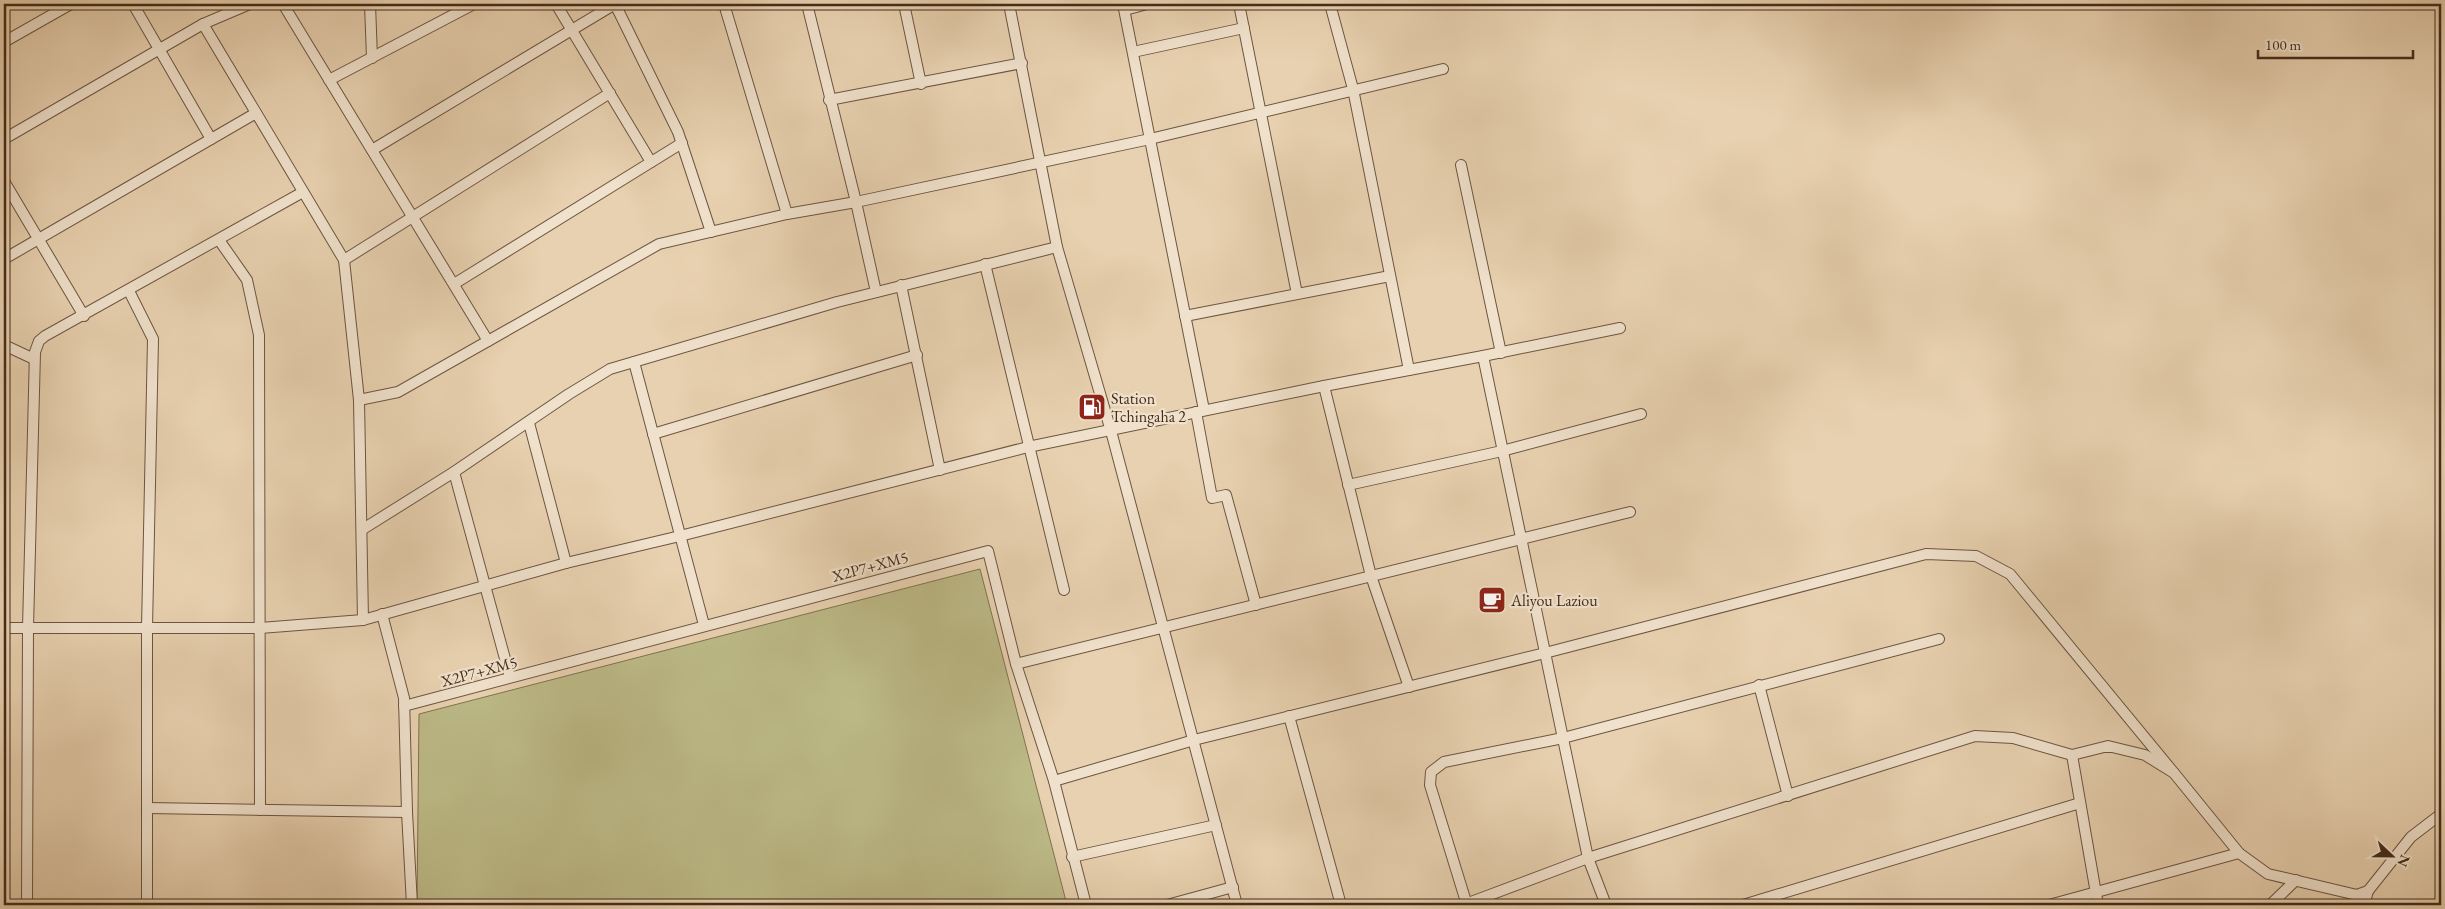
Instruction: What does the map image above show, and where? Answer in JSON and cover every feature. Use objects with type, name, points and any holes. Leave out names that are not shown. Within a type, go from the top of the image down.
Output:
[{"type":"street","points":[[4,42],[71,4]]},
{"type":"street","points":[[133,4],[211,139]]},
{"type":"street","points":[[4,139],[203,24],[247,4]]},
{"type":"street","points":[[283,4],[488,341]]},
{"type":"street","points":[[370,4],[372,58]]},
{"type":"street","points":[[329,80],[474,4]]},
{"type":"street","points":[[556,4],[651,162]]},
{"type":"street","points":[[372,150],[615,4],[682,143],[711,232]]},
{"type":"street","points":[[724,4],[787,214]]},
{"type":"street","points":[[807,4],[829,100],[856,202],[876,292]]},
{"type":"street","points":[[904,4],[921,84]]},
{"type":"street","points":[[1009,4],[1057,247],[1111,431],[1237,905]]},
{"type":"street","points":[[1147,4],[1124,7],[1185,316],[1212,498],[1226,495],[1256,604]]},
{"type":"street","points":[[1239,4],[1262,111],[1297,294]]},
{"type":"street","points":[[1330,4],[1353,89],[1409,370]]},
{"type":"street","points":[[203,24],[344,260],[359,400],[363,529],[363,620]]},
{"type":"street","points":[[1133,52],[1244,28]]},
{"type":"street","points":[[829,100],[921,84],[1022,63]]},
{"type":"street","points":[[359,400],[398,392],[659,244],[787,214],[856,202],[1150,139],[1443,69]]},
{"type":"street","points":[[344,260],[610,94]]},
{"type":"street","points":[[4,259],[256,113]]},
{"type":"street","points":[[454,284],[682,143]]},
{"type":"street","points":[[1461,165],[1501,353]]},
{"type":"street","points":[[4,181],[84,316]]},
{"type":"street","points":[[27,905],[28,628],[34,352],[39,341],[45,336],[129,291],[303,192]]},
{"type":"street","points":[[219,240],[247,280],[258,335],[260,810]]},
{"type":"street","points":[[363,529],[454,472],[529,423],[569,394],[610,369],[901,285],[1057,247]]},
{"type":"street","points":[[985,264],[1064,590]]},
{"type":"street","points":[[1185,316],[1390,276]]},
{"type":"street","points":[[901,285],[940,470]]},
{"type":"street","points":[[129,291],[153,339],[147,628],[147,905]]},
{"type":"street","points":[[4,628],[260,628],[363,620],[566,562],[680,536],[1028,447],[1620,328]]},
{"type":"street","points":[[4,345],[34,359]]},
{"type":"street","points":[[653,434],[917,355]]},
{"type":"street","points":[[1483,356],[1588,858],[1606,905]]},
{"type":"street","points":[[634,362],[704,626]]},
{"type":"street","points":[[1324,386],[1371,576],[1409,687]]},
{"type":"street","points":[[1348,486],[1502,451],[1640,414]]},
{"type":"street","points":[[529,423],[566,562]]},
{"type":"street","points":[[454,472],[510,677]]},
{"type":"street","points":[[1016,664],[1630,512]]},
{"type":"street","name":"X2P7+XM5","points":[[404,706],[988,551],[1016,664],[1054,781],[1072,857],[1086,905]]},
{"type":"street","points":[[1054,781],[1194,740],[1545,653],[1926,554],[1976,556],[2010,574],[2239,853],[2268,874],[2357,895],[2368,891]]},
{"type":"street","points":[[382,614],[404,698],[412,905]]},
{"type":"street","points":[[1939,639],[1563,738],[1444,762],[1431,772],[1430,785],[1465,905],[1588,858],[1975,736],[2013,738],[2072,755],[2108,746],[2145,754],[2174,773]]},
{"type":"street","points":[[1759,685],[1788,796]]},
{"type":"street","points":[[1289,716],[1341,905]]},
{"type":"street","points":[[2072,755],[2098,905]]},
{"type":"street","points":[[1743,905],[2080,803]]},
{"type":"street","points":[[147,808],[407,812]]},
{"type":"street","points":[[2364,905],[2368,891],[2411,837],[2441,814]]},
{"type":"street","points":[[1072,857],[1216,825]]},
{"type":"street","points":[[2049,905],[2239,853]]},
{"type":"street","points":[[2270,905],[2296,880]]},
{"type":"street","points":[[1166,905],[1232,887]]},
{"type":"shaded area","points":[[980,569],[1067,905],[417,905],[419,714]]},
{"type":"place","name":"Station Tchingaha 2","points":[[1092,407]]},
{"type":"place","name":"Aliyou Laziou","points":[[1492,600]]}]
